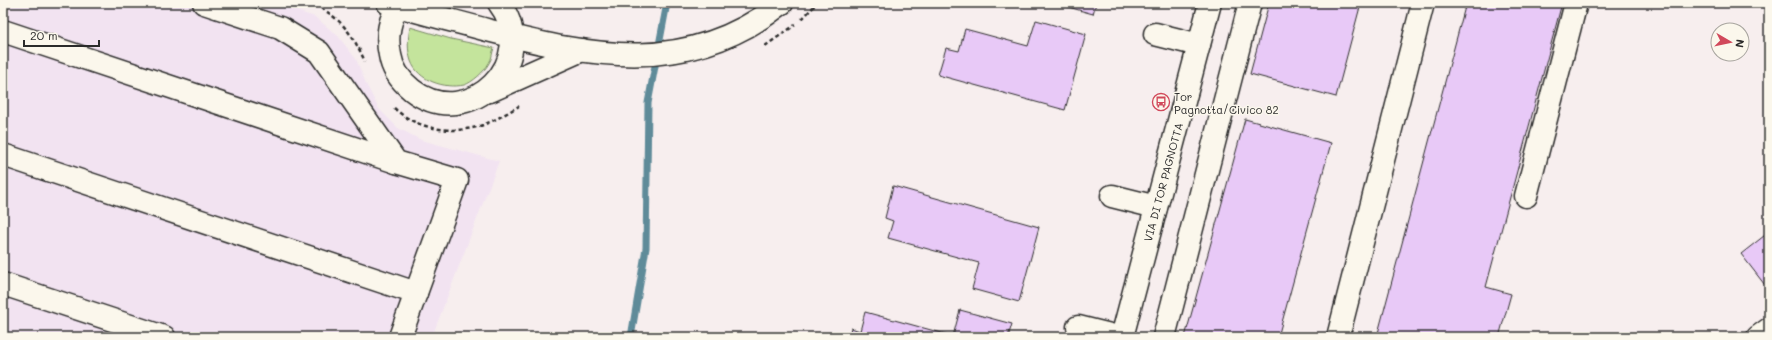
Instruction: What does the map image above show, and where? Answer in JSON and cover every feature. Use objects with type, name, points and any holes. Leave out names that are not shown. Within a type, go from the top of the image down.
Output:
[{"type":"street","points":[[204,3],[280,28],[319,52],[396,162]]},
{"type":"street","points":[[477,97],[492,87],[505,69],[510,54],[512,36],[508,18],[499,3]]},
{"type":"street","points":[[582,50],[477,97],[459,102],[434,101],[416,93],[401,80],[392,64],[388,42],[396,4],[512,36],[603,54],[645,55],[675,52],[713,42],[746,26],[782,3]]},
{"type":"street","name":"VIA DI TOR PAGNOTTA","points":[[1122,337],[1210,3]]},
{"type":"street","points":[[1164,337],[1250,3]]},
{"type":"street","points":[[1338,337],[1423,3]]},
{"type":"street","points":[[1526,196],[1576,3]]},
{"type":"street","points":[[3,31],[396,162],[457,180],[400,337]]},
{"type":"street","points":[[1155,34],[1199,45]]},
{"type":"street","points":[[3,155],[416,293]]},
{"type":"street","points":[[1112,196],[1156,207]]},
{"type":"street","points":[[3,284],[164,337]]},
{"type":"street","points":[[1078,327],[1118,337]]},
{"type":"street","points":[[1758,337],[1769,329]]},
{"type":"shaded area","points":[[3,3],[271,3],[315,17],[338,36],[356,59],[367,86],[379,109],[398,128],[421,140],[499,161],[432,337],[3,337]]},
{"type":"green space","points":[[410,27],[451,39],[494,48],[491,60],[481,73],[467,84],[449,86],[433,82],[420,74],[411,61],[408,44]]},
{"type":"building","points":[[1054,3],[1096,3],[1093,14]]},
{"type":"building","points":[[1269,3],[1361,3],[1336,97],[1250,74]]},
{"type":"building","points":[[1466,3],[1562,3],[1486,287],[1511,294],[1499,337],[1377,337]]},
{"type":"building","points":[[1036,20],[1086,34],[1065,110],[938,75],[946,48],[959,51],[965,29],[1028,46]]},
{"type":"building","points":[[1245,119],[1331,143],[1278,337],[1185,337]]},
{"type":"building","points":[[893,186],[1039,227],[1019,302],[972,289],[979,263],[888,238],[893,221],[885,218]]},
{"type":"building","points":[[1769,232],[1769,288],[1768,289],[1741,254]]},
{"type":"building","points":[[960,310],[1012,324],[1008,337],[848,337],[851,328],[860,331],[865,312],[953,336]]},
{"type":"waterway","points":[[631,337],[646,248],[648,103],[667,3]]},
{"type":"place","name":"Tor Pagnotta/Civico 82","points":[[1161,102]]}]
